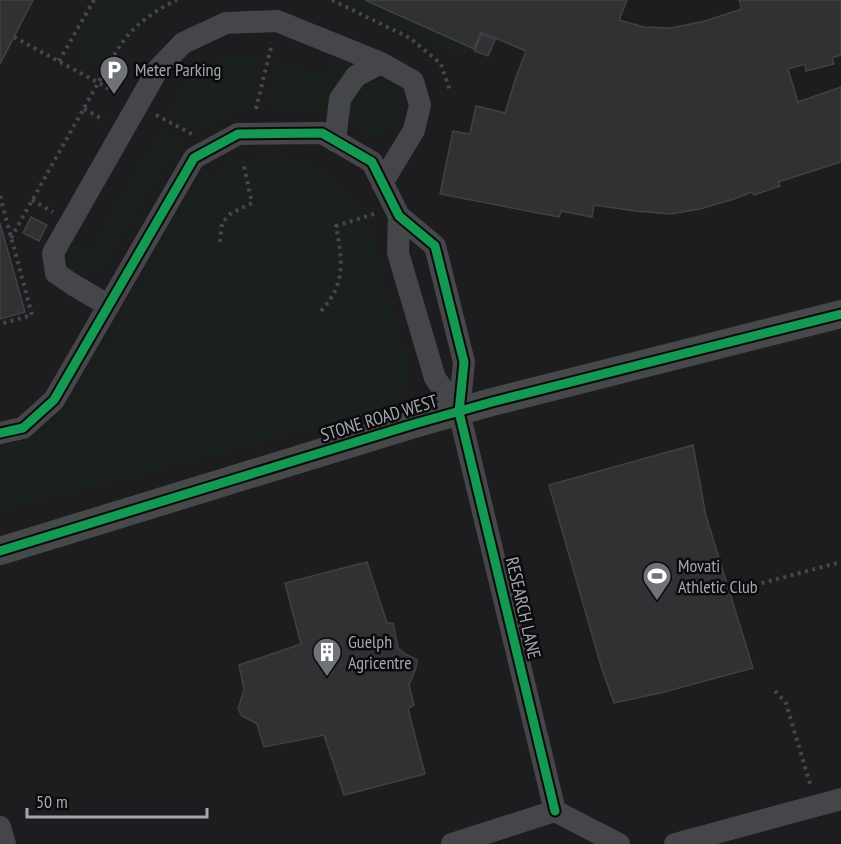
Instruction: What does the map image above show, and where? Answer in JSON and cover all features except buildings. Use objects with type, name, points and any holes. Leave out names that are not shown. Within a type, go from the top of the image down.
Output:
[{"type":"main road","name":"STONE ROAD WEST","points":[[0,551],[403,427],[492,402],[841,314]]},
{"type":"street","points":[[109,306],[56,273],[53,253],[158,69],[183,43],[226,23],[277,21],[381,63],[413,81],[420,105],[414,130],[382,183]]},
{"type":"street","points":[[335,141],[340,99],[356,76],[381,63]]},
{"type":"street","points":[[0,433],[23,428],[54,400],[194,158],[238,134],[322,133],[372,162],[397,212],[435,246],[464,362],[459,412]]},
{"type":"street","points":[[397,212],[398,253],[435,378],[459,412]]},
{"type":"street","name":"RESEARCH LANE","points":[[459,412],[555,811]]},
{"type":"street","points":[[675,844],[841,799]]},
{"type":"street","points":[[452,844],[555,811],[619,844]]},
{"type":"street","points":[[0,827],[5,844]]},
{"type":"path","points":[[59,61],[94,0]]},
{"type":"path","points":[[11,238],[111,60],[128,35],[167,4],[177,0]]},
{"type":"path","points":[[332,0],[410,38],[441,63],[450,91]]},
{"type":"path","points":[[256,109],[274,34]]},
{"type":"path","points":[[14,37],[122,96]]},
{"type":"path","points":[[155,114],[193,135]]},
{"type":"path","points":[[220,242],[222,223],[230,214],[252,202],[243,162]]},
{"type":"path","points":[[0,196],[32,315],[0,324]]},
{"type":"path","points":[[321,311],[329,302],[338,284],[342,261],[336,225],[397,212]]},
{"type":"path","points":[[747,586],[841,562]]},
{"type":"path","points":[[775,691],[786,703],[817,806]]},
{"type":"shaded area","points":[[0,0],[841,0],[841,844],[0,844]]},
{"type":"shaded area","points":[[100,0],[167,0],[134,27],[108,61],[103,59],[99,66],[96,64],[94,68],[76,58],[81,48],[73,43]]},
{"type":"shaded area","points":[[336,0],[365,0],[468,48],[464,57]]},
{"type":"shaded area","points":[[245,54],[262,55],[249,110],[234,112],[197,132],[168,113],[183,89],[198,72],[217,62]]},
{"type":"shaded area","points":[[273,59],[326,78],[334,62],[349,69],[328,111],[313,114],[298,113],[267,106]]},
{"type":"shaded area","points":[[374,81],[384,83],[393,89],[399,98],[401,108],[399,118],[393,127],[384,133],[374,135],[364,133],[355,127],[349,118],[347,108],[349,98],[355,89],[364,83]]},
{"type":"shaded area","points":[[162,127],[186,142],[153,186],[106,265],[97,271],[88,273],[68,270],[67,256],[73,243],[90,249]]},
{"type":"shaded area","points":[[258,156],[301,158],[340,181],[370,222],[409,370],[401,402],[254,445],[0,512],[0,447],[36,436],[59,423],[145,279],[197,185],[227,164]]},
{"type":"cycle path","points":[[0,433],[23,428],[54,400],[194,158],[238,134],[322,133],[372,162],[399,216],[435,246],[464,362],[459,412],[555,811]]},
{"type":"cycle path","points":[[0,551],[492,402],[841,314]]},
{"type":"place","name":"Meter Parking","points":[[114,96]]},
{"type":"place","name":"Movati Athletic Club","points":[[657,602]]},
{"type":"place","name":"Guelph Agricentre","points":[[327,678]]}]
